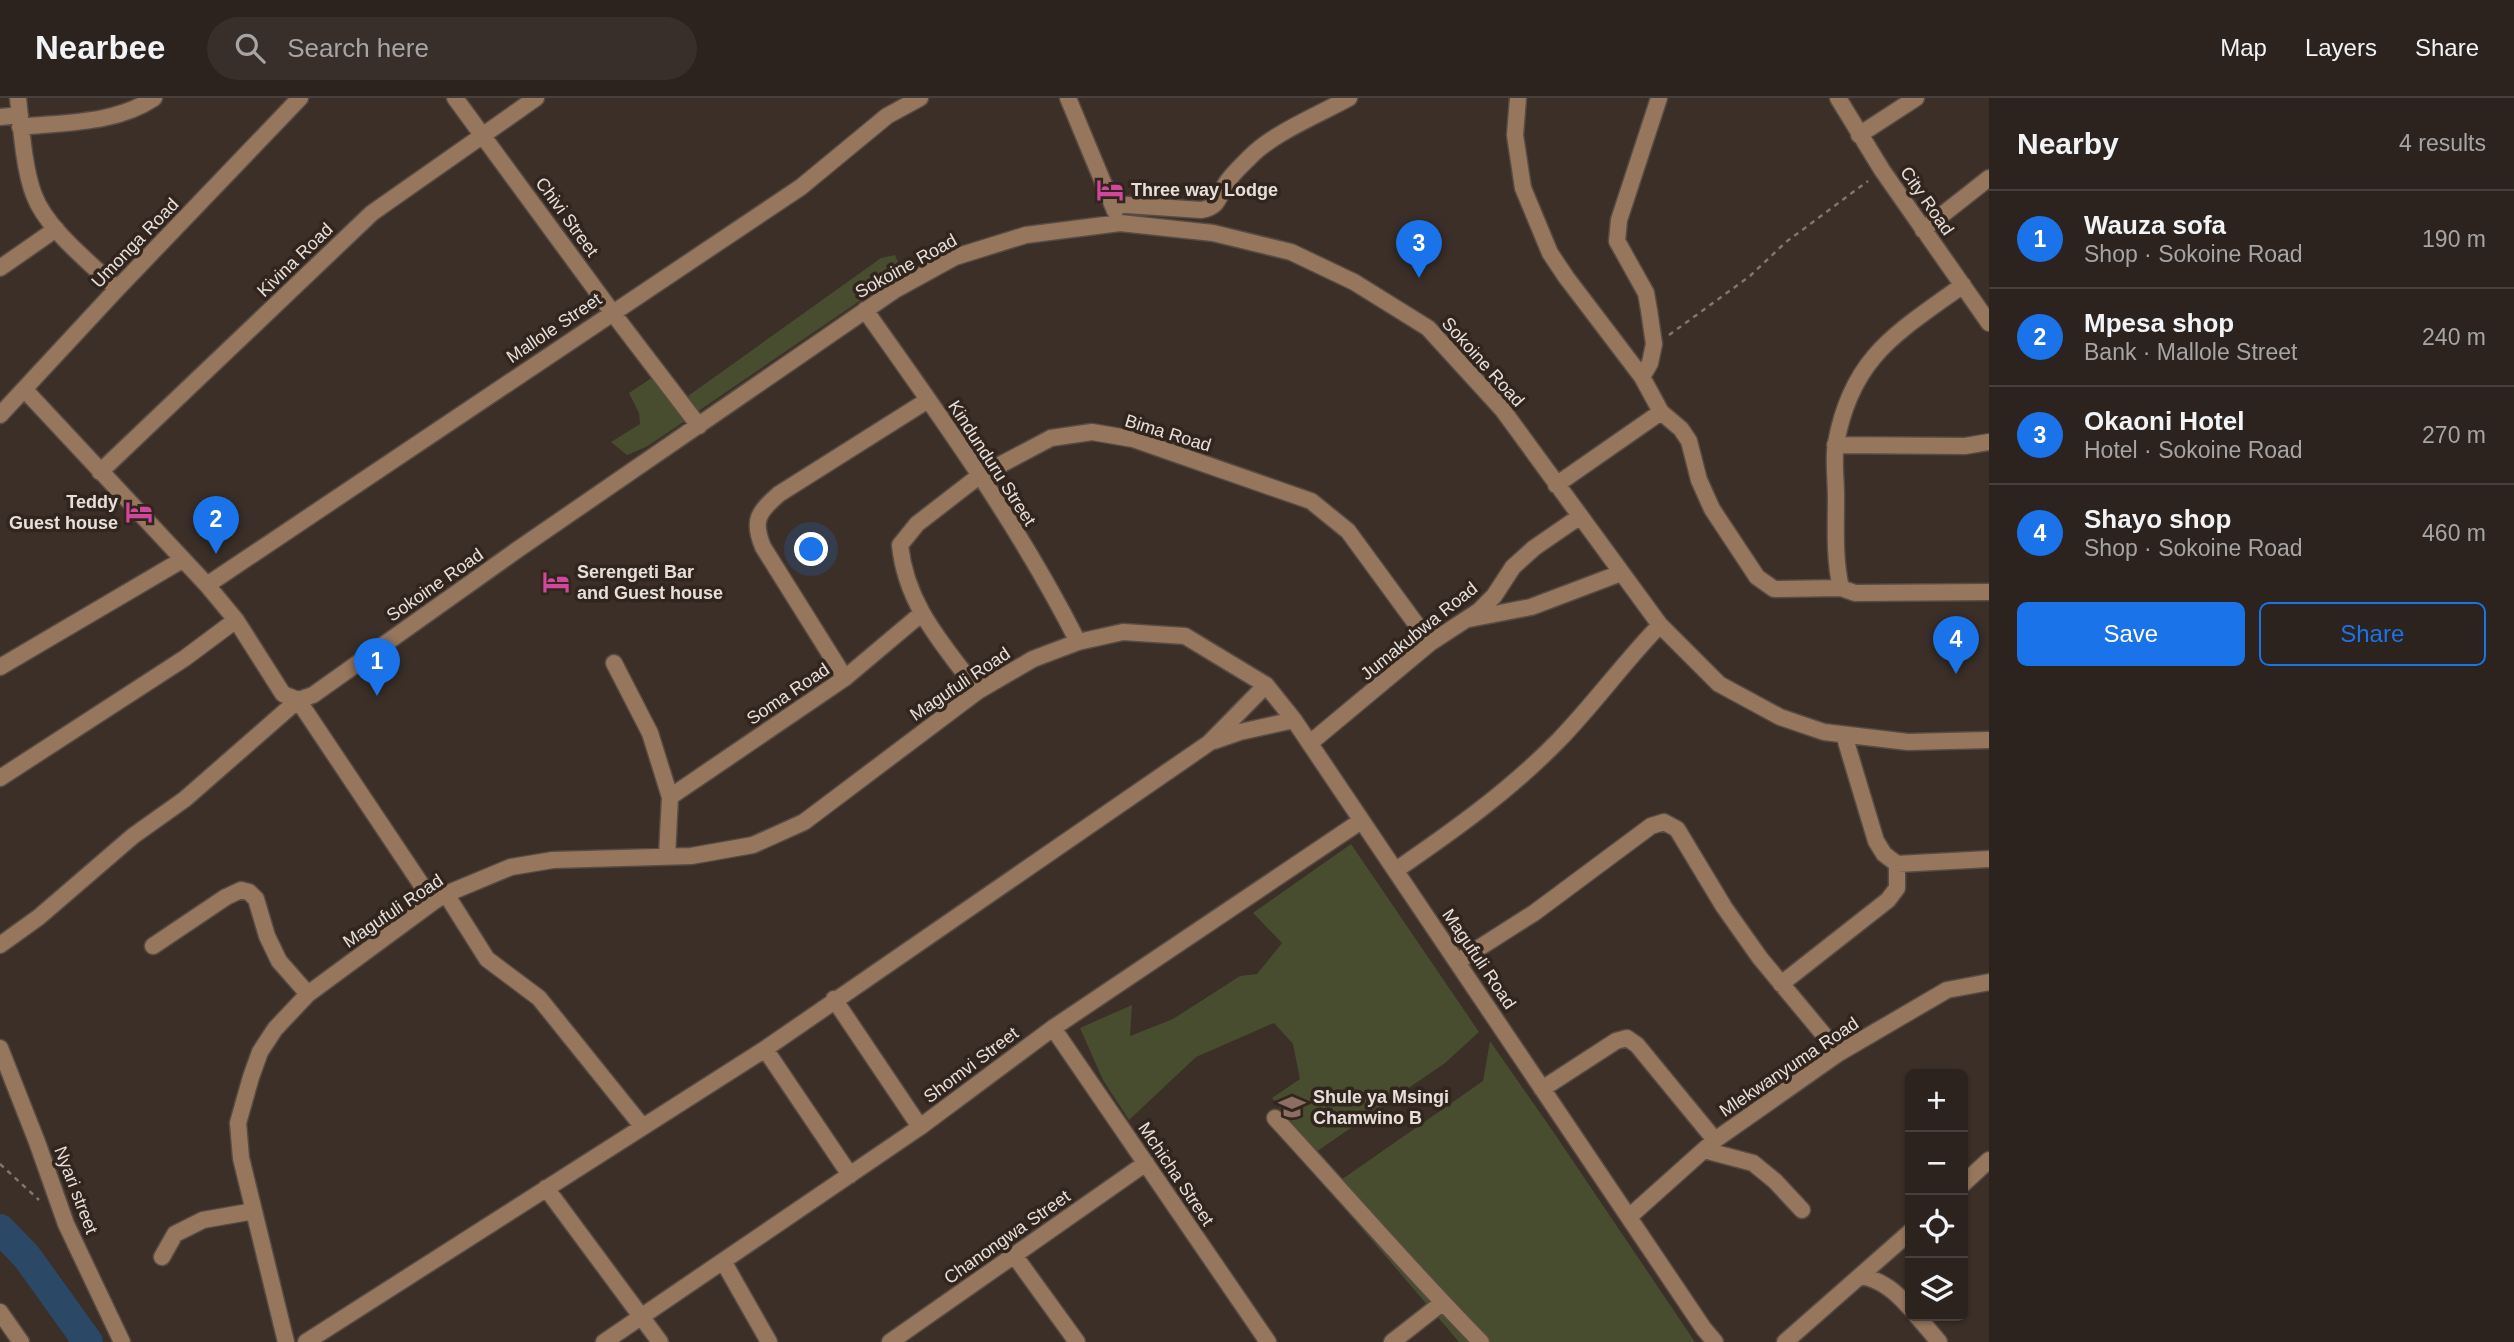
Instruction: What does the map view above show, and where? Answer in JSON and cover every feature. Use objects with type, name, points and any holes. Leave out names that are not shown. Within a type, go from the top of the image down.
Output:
[{"type":"street","points":[[18,98],[34,195],[57,229],[117,289]]},
{"type":"street","points":[[0,117],[20,121],[109,118],[127,113],[155,98]]},
{"type":"street","name":"Umonga Road","points":[[0,415],[300,98]]},
{"type":"street","name":"Chivi Street","points":[[455,98],[699,426]]},
{"type":"street","name":"Kivina Road","points":[[100,472],[372,213],[536,98]]},
{"type":"street","name":"Mallole Street","points":[[206,585],[801,187],[887,116],[920,98]]},
{"type":"street","points":[[1068,98],[1120,223]]},
{"type":"street","points":[[1112,204],[1201,210],[1211,208],[1218,203],[1226,184],[1253,154],[1286,132],[1349,98]]},
{"type":"street","points":[[1518,98],[1515,135],[1523,188],[1550,253],[1642,377],[1661,412],[1681,429],[1689,441],[1699,480],[1712,509],[1757,577],[1774,589],[1841,588],[1855,593],[1989,592]]},
{"type":"street","points":[[1642,377],[1650,363],[1654,344],[1646,293],[1617,241],[1619,220],[1659,98]]},
{"type":"street","name":"City Road","points":[[1838,98],[1882,170],[1989,323]]},
{"type":"street","points":[[1859,135],[1916,98]]},
{"type":"street","points":[[1923,230],[1989,178]]},
{"type":"street","name":"Sokoine Road","points":[[0,946],[39,917],[133,836],[185,799],[298,700],[313,695],[517,550],[865,310],[955,257],[1026,235],[1120,223],[1235,237],[1291,252],[1354,282],[1428,328],[1502,409],[1660,625],[1719,684],[1780,717],[1824,732],[1908,741],[1989,740]]},
{"type":"street","points":[[0,268],[57,229]]},
{"type":"street","points":[[1841,588],[1836,568],[1835,445],[1846,402],[1869,361],[1883,344],[1963,285]]},
{"type":"street","name":"Kindunduru Street","points":[[865,310],[979,476],[1053,592],[1078,642]]},
{"type":"street","points":[[25,390],[236,620],[284,694],[298,700],[487,959],[539,998],[642,1126]]},
{"type":"street","points":[[845,678],[763,547],[757,534],[757,521],[765,506],[779,494],[928,400]]},
{"type":"street","points":[[1556,485],[1661,412]]},
{"type":"street","name":"Bima Road","points":[[978,691],[921,614],[903,570],[900,545],[917,524],[979,476],[1051,438],[1092,432],[1133,439],[1311,501],[1348,531],[1430,643]]},
{"type":"street","points":[[1835,445],[1965,446],[1989,442]]},
{"type":"street","name":"Jumakubwa Road","points":[[1310,743],[1430,643],[1466,620],[1494,596],[1513,567],[1534,548],[1579,517]]},
{"type":"street","points":[[0,667],[181,560]]},
{"type":"street","points":[[1466,620],[1531,607],[1621,573]]},
{"type":"street","name":"Soma Road","points":[[670,797],[845,678],[921,614]]},
{"type":"street","points":[[0,778],[185,658],[236,620]]},
{"type":"street","points":[[1396,870],[1460,826],[1510,786],[1558,741],[1626,660],[1660,625]]},
{"type":"street","name":"Magufuli Road","points":[[286,1342],[240,1158],[238,1123],[260,1052],[275,1029],[308,995],[440,898],[511,867],[553,860],[691,856],[753,845],[804,822],[978,691],[1033,659],[1078,642],[1123,632],[1185,636],[1266,685],[1310,743],[1715,1342]]},
{"type":"street","points":[[614,663],[650,733],[670,797],[667,856]]},
{"type":"street","points":[[306,1342],[765,1049],[1209,743],[1266,685]]},
{"type":"street","points":[[1209,743],[1240,732],[1294,720]]},
{"type":"street","points":[[1844,735],[1876,841],[1884,854],[1897,864],[1989,859]]},
{"type":"street","name":"Shomvi Street","points":[[604,1342],[920,1127],[1053,1028],[1362,821]]},
{"type":"street","points":[[1457,962],[1534,913],[1651,826],[1664,822],[1677,829],[1724,907],[1781,984],[1839,1054]]},
{"type":"street","points":[[1781,984],[1888,900],[1897,888],[1897,864]]},
{"type":"street","points":[[153,946],[226,897],[240,890],[249,892],[256,899],[267,936],[279,961],[308,995]]},
{"type":"street","name":"Mlekwanyuma Road","points":[[1629,1217],[1709,1145],[1839,1054],[1947,990],[1989,982]]},
{"type":"street","points":[[834,999],[920,1127]]},
{"type":"street","name":"Mchicha Street","points":[[1053,1028],[1268,1342]]},
{"type":"street","points":[[1542,1089],[1616,1041],[1627,1038],[1637,1045],[1709,1145],[1754,1163],[1802,1210]]},
{"type":"street","name":"Nyari street","points":[[0,1048],[63,1214],[122,1342]]},
{"type":"street","points":[[765,1049],[850,1175]]},
{"type":"street","points":[[1275,1118],[1442,1303],[1481,1342]]},
{"type":"street","points":[[1968,1179],[1989,1160]]},
{"type":"street","name":"Chanongwa Street","points":[[891,1342],[1146,1163]]},
{"type":"street","points":[[546,1188],[660,1342]]},
{"type":"street","points":[[162,1257],[176,1234],[203,1220],[254,1211]]},
{"type":"street","points":[[1785,1342],[1905,1237]]},
{"type":"street","points":[[1014,1255],[1077,1342]]},
{"type":"street","points":[[723,1261],[769,1342]]},
{"type":"street","points":[[1862,1276],[1888,1286],[1905,1303]]},
{"type":"street","points":[[1392,1342],[1442,1303]]},
{"type":"street","points":[[0,1312],[21,1342]]},
{"type":"street","points":[[1921,1321],[1939,1342]]},
{"type":"path","points":[[1654,344],[1750,276],[1786,242],[1882,170]]},
{"type":"path","points":[[0,1164],[44,1204],[63,1214]]},
{"type":"green space","points":[[895,255],[902,272],[697,412],[688,396],[881,258]]},
{"type":"green space","points":[[653,377],[685,421],[646,447],[627,455],[611,442],[640,424],[639,413],[629,393]]},
{"type":"green space","points":[[1351,844],[1479,1032],[1445,1063],[1316,1152],[1272,1098],[1300,1079],[1293,1044],[1274,1023],[1196,1057],[1129,1120],[1103,1080],[1080,1028],[1132,1005],[1130,1036],[1173,1019],[1240,976],[1257,974],[1282,943],[1253,913]]},
{"type":"green space","points":[[1490,1041],[1695,1342],[1459,1342],[1328,1189],[1483,1081]]},
{"type":"waterway","points":[[0,1229],[27,1257],[88,1342]]},
{"type":"place","name":"Three way Lodge","points":[[1110,190]]},
{"type":"place","name":"Okaoni Hotel","points":[[1419,278]]},
{"type":"place","name":"Teddy Guest house","points":[[139,512]]},
{"type":"place","name":"Mpesa shop","points":[[216,554]]},
{"type":"place","name":"Serengeti Bar and Guest house","points":[[556,582]]},
{"type":"place","name":"Shayo shop","points":[[1956,674]]},
{"type":"place","name":"Wauza sofa","points":[[377,696]]},
{"type":"place","name":"Shule ya Msingi Chamwino B","points":[[1292,1107]]}]
